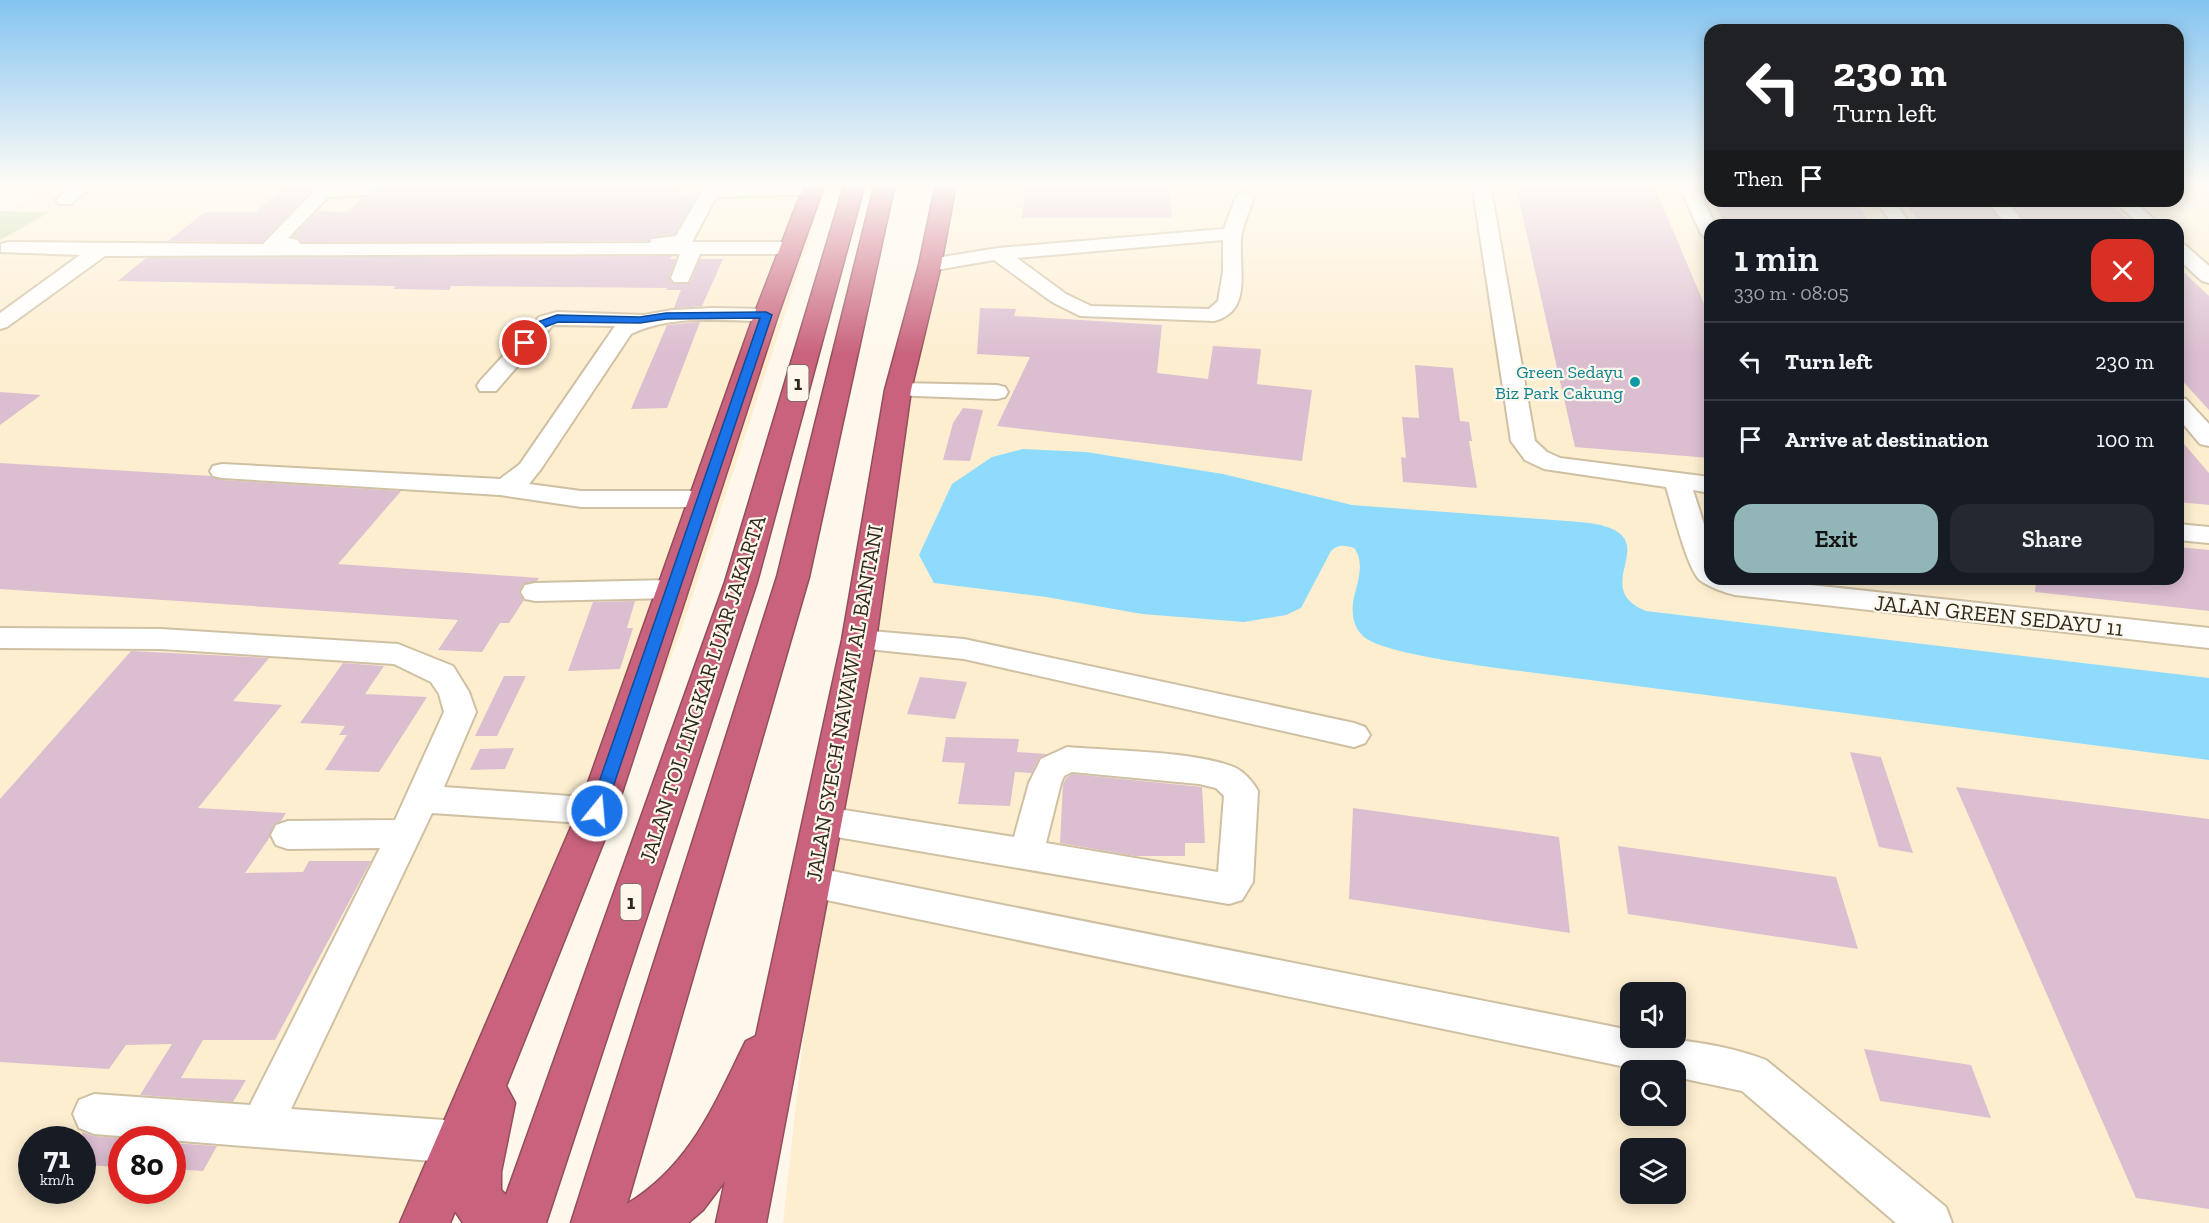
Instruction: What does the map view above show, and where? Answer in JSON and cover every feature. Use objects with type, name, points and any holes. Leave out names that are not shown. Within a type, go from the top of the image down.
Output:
[{"type":"highway","points":[[425,1223],[597,811],[766,315],[794,240]]},
{"type":"highway","name":"JALAN TOL LINGKAR LUAR JAKARTA","points":[[521,1223],[741,582],[839,240]]},
{"type":"highway","name":"1","points":[[596,1223],[793,577],[872,240]]},
{"type":"highway","name":"JALAN SYECH NAWAWI AL BANTANI","points":[[741,1223],[756,1138],[825,820],[859,640],[898,390],[935,240]]},
{"type":"highway","points":[[644,1223],[687,1191],[711,1159],[786,1008]]},
{"type":"highway","points":[[497,1223],[476,1200],[476,1172],[513,1010]]},
{"type":"lane","points":[[275,240],[272,243],[675,243],[684,240]]},
{"type":"lane","points":[[930,265],[998,254],[1161,240]]},
{"type":"lane","points":[[998,254],[1059,298],[1087,312],[1214,315],[1228,303],[1233,271],[1232,240]]},
{"type":"lane","points":[[1490,240],[1522,441],[1536,458],[1559,465],[1704,484]]},
{"type":"lane","points":[[8,248],[100,250],[791,248]]},
{"type":"lane","points":[[681,278],[692,249]]},
{"type":"lane","points":[[0,323],[100,250]]},
{"type":"lane","points":[[2184,254],[2209,277]]},
{"type":"lane","points":[[488,386],[546,321],[557,318],[640,320],[666,316],[766,315]]},
{"type":"lane","points":[[504,488],[515,485],[521,479],[623,330],[640,320]]},
{"type":"lane","points":[[898,390],[997,392]]},
{"type":"lane","points":[[2184,411],[2209,439]]},
{"type":"lane","points":[[222,471],[504,488],[581,499],[704,499]]},
{"type":"lane","points":[[1677,481],[1704,565]]},
{"type":"lane","points":[[2184,533],[2209,535]]},
{"type":"lane","name":"JALAN GREEN SEDAYU 11","points":[[1733,585],[2209,638]]},
{"type":"lane","points":[[535,592],[672,589]]},
{"type":"lane","points":[[0,638],[161,639],[398,654],[422,662],[442,674],[454,692],[460,712],[422,799],[261,1127]]},
{"type":"lane","points":[[859,640],[964,649],[1354,735]]},
{"type":"lane","points":[[825,820],[1026,855],[1229,889],[1235,882],[1241,791],[1226,778],[1199,771],[1067,759],[1052,768],[1045,783],[1026,855]]},
{"type":"lane","points":[[422,799],[597,811]]},
{"type":"lane","points":[[288,835],[405,834]]},
{"type":"lane","points":[[812,882],[1752,1074],[1930,1223]]},
{"type":"lane","points":[[94,1114],[458,1142]]},
{"type":"shaded area","points":[[0,240],[809,240],[681,631],[452,1223],[0,1223]]},
{"type":"shaded area","points":[[935,240],[1704,240],[1704,585],[2184,585],[2184,240],[2209,240],[2209,1223],[783,1223],[847,634]]},
{"type":"water","points":[[1023,449],[1086,452],[1223,474],[1352,505],[1601,525],[1621,535],[1627,544],[1622,579],[1623,591],[1630,601],[1646,611],[2209,678],[2209,760],[1489,667],[1404,652],[1372,642],[1356,627],[1353,604],[1360,564],[1354,548],[1345,546],[1336,547],[1331,551],[1301,608],[1286,615],[1244,622],[1142,614],[1046,597],[934,583],[919,555],[952,484],[992,457]]},
{"type":"building","points":[[169,240],[264,240],[262,242]]},
{"type":"building","points":[[298,240],[650,240],[649,241],[301,242]]},
{"type":"building","name":"Green Sedayu Biz Park Cakung","points":[[1528,240],[1677,240],[1704,304],[1704,458],[1575,447]]},
{"type":"building","points":[[672,256],[670,259],[676,259],[669,277],[674,284],[690,283],[700,259],[723,259],[702,306],[674,308],[681,290],[666,290],[668,288],[451,286],[449,290],[393,289],[396,286],[118,281],[146,258]]},
{"type":"building","points":[[2184,273],[2209,296],[2209,410],[2184,383]]},
{"type":"building","points":[[980,308],[1016,309],[1014,316],[1162,325],[1157,373],[1208,379],[1213,346],[1261,349],[1257,384],[1312,390],[1302,461],[997,426],[1030,357],[977,354]]},
{"type":"building","points":[[700,322],[667,408],[631,409],[667,325]]},
{"type":"building","points":[[1415,365],[1453,368],[1460,421],[1469,422],[1472,441],[1469,441],[1477,488],[1403,482],[1401,457],[1406,458],[1402,417],[1419,418]]},
{"type":"building","points":[[0,392],[41,395],[0,425]]},
{"type":"building","points":[[963,408],[983,410],[970,461],[943,460],[953,423]]},
{"type":"building","points":[[2184,444],[2209,473],[2209,505],[2184,503]]},
{"type":"building","points":[[0,463],[401,491],[338,564],[539,578],[537,581],[523,584],[519,593],[524,600],[509,623],[500,623],[482,652],[438,650],[458,620],[0,589]]},
{"type":"building","points":[[2184,548],[2209,550],[2209,611],[2035,592],[2036,585],[2184,585]]},
{"type":"building","points":[[635,601],[627,628],[633,628],[620,669],[568,671],[593,602]]},
{"type":"building","points":[[131,651],[269,658],[233,701],[282,705],[198,808],[286,813],[281,821],[274,824],[270,837],[245,873],[303,872],[309,861],[371,861],[275,1040],[203,1040],[181,1078],[246,1080],[233,1102],[140,1095],[172,1044],[126,1045],[109,1069],[0,1062],[0,799]]},
{"type":"building","points":[[343,663],[384,666],[365,694],[427,697],[379,772],[325,770],[347,735],[339,735],[345,726],[300,723]]},
{"type":"building","points":[[504,676],[526,676],[497,736],[475,736]]},
{"type":"building","points":[[920,677],[967,682],[955,719],[907,714]]},
{"type":"building","points":[[946,737],[1019,739],[1017,752],[1047,754],[1039,758],[1032,773],[1015,772],[1010,806],[958,804],[965,763],[942,762]]},
{"type":"building","points":[[514,748],[505,769],[470,770],[480,749]]},
{"type":"building","points":[[1850,752],[1881,757],[1913,853],[1879,847]]},
{"type":"building","points":[[1072,774],[1202,787],[1205,843],[1185,843],[1185,856],[1135,856],[1060,843],[1063,784]]},
{"type":"building","points":[[1956,787],[2209,819],[2209,1209],[2136,1198]]},
{"type":"building","points":[[1353,808],[1559,837],[1570,933],[1349,899]]},
{"type":"building","points":[[1618,846],[1836,877],[1858,949],[1628,914]]},
{"type":"building","points":[[1864,1049],[1971,1065],[1991,1118],[1880,1101]]},
{"type":"building","points":[[96,1136],[108,1137],[108,1166],[96,1166]]},
{"type":"building","points":[[186,1144],[217,1146],[203,1171],[186,1170]]},
{"type":"place","name":"Green Sedayu Biz Park Cakung","points":[[1635,382]]},
{"type":"route","points":[[525,343],[542,324],[557,318],[640,320],[686,315],[766,315],[597,811]]}]
